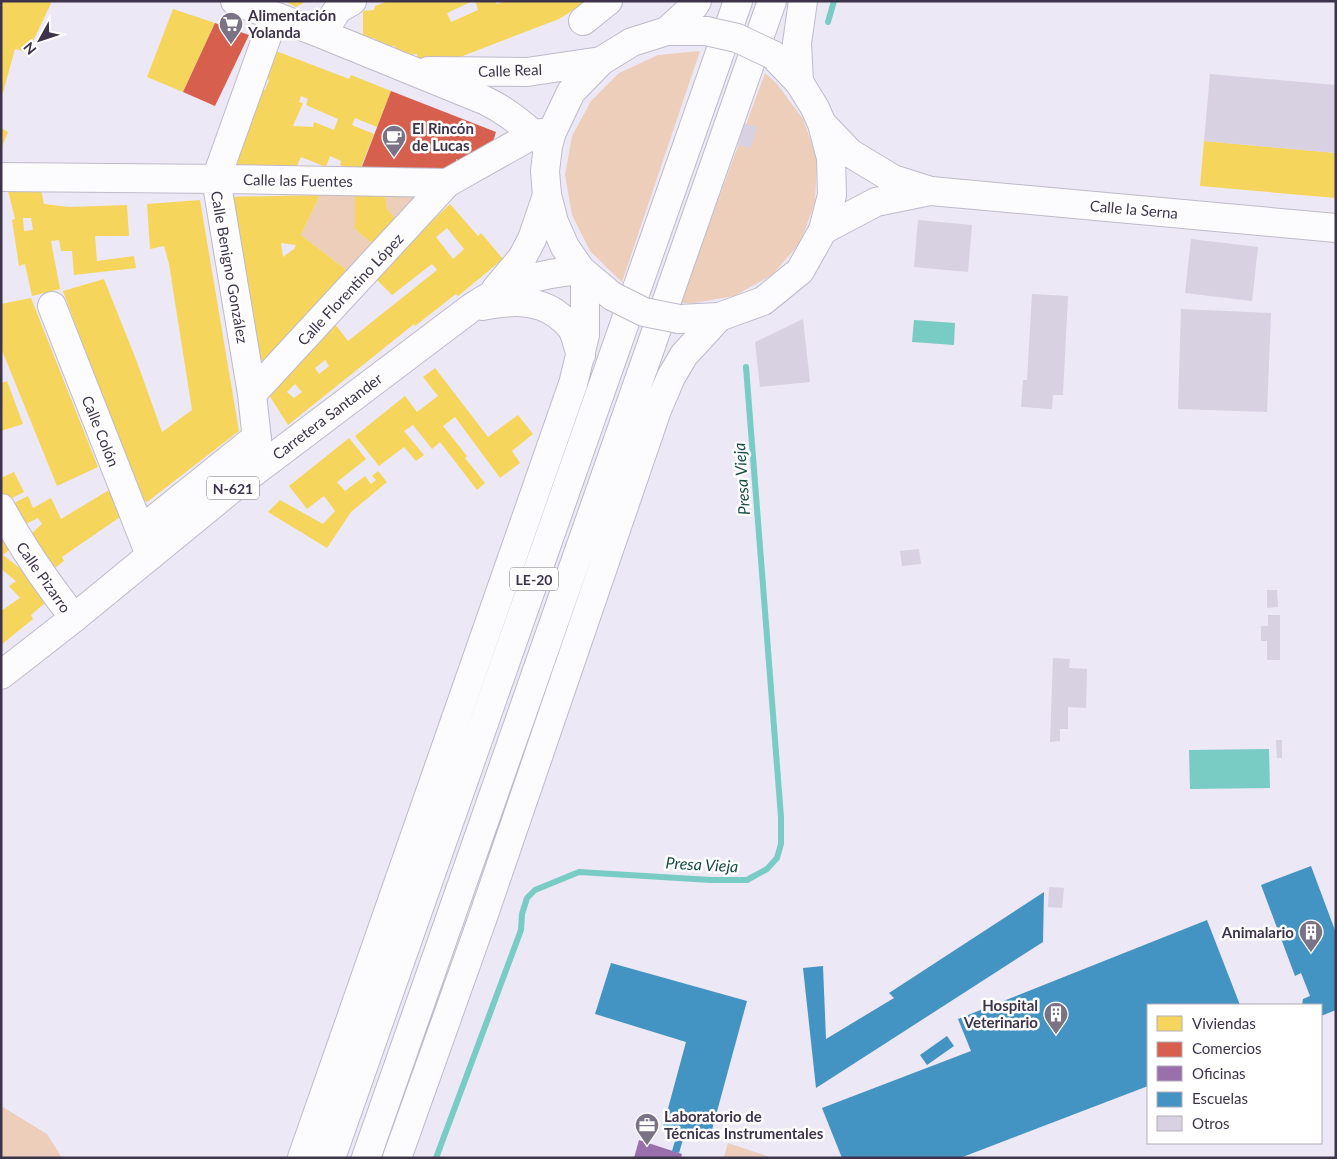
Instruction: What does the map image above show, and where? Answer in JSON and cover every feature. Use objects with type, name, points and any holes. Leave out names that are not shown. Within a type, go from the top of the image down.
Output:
[{"type":"main road","name":"Calle Real","points":[[235,1],[418,72],[503,109],[545,137]]},
{"type":"main road","points":[[322,34],[338,8],[352,1]]},
{"type":"main road","points":[[583,21],[608,1]]},
{"type":"main road","points":[[667,31],[697,1]]},
{"type":"main road","name":"LE-20","points":[[332,1158],[738,1]]},
{"type":"main road","name":"LE-20","points":[[366,1158],[772,1]]},
{"type":"main road","points":[[799,82],[797,43],[803,1]]},
{"type":"main road","name":"Calle Benigno González","points":[[260,467],[252,394],[216,179],[274,17]]},
{"type":"main road","points":[[667,31],[706,31],[738,38],[772,55],[799,82],[815,108],[822,124],[831,158],[832,195],[823,230],[800,271],[763,301],[719,317],[679,319],[644,312],[612,296],[583,272],[565,247],[554,222],[547,195],[545,137],[571,92],[601,61],[632,42],[667,31]]},
{"type":"main road","name":"Calle Real","points":[[418,72],[527,72],[601,61]]},
{"type":"main road","name":"Calle la Serna","points":[[822,124],[850,153],[893,179],[931,191],[1336,228]]},
{"type":"main road","points":[[447,183],[545,137]]},
{"type":"main road","name":"Calle las Fuentes","points":[[1,177],[447,183]]},
{"type":"main road","name":"Calle Florentino López","points":[[252,394],[447,183]]},
{"type":"main road","name":"Calle la Serna","points":[[823,230],[876,202],[931,191]]},
{"type":"main road","name":"N-621","points":[[482,301],[522,258],[532,239],[547,195]]},
{"type":"main road","name":"N-621","points":[[482,301],[517,282],[563,272],[583,272]]},
{"type":"main road","points":[[302,1158],[581,356],[586,314],[583,272]]},
{"type":"main road","points":[[482,301],[531,302],[549,308],[567,322],[574,332],[581,356]]},
{"type":"main road","name":"Carretera Santander","points":[[1,675],[260,467],[482,301]]},
{"type":"main road","name":"Calle Colón","points":[[52,306],[150,555]]},
{"type":"main road","points":[[397,1158],[483,917],[657,410],[671,377],[684,355],[719,317]]},
{"type":"main road","name":"Carretera Santander","points":[[141,530],[257,437]]},
{"type":"main road","name":"Calle Pizarro","points":[[1,508],[18,541],[74,618]]},
{"type":"shaded area","points":[[700,51],[622,282],[590,251],[572,215],[565,175],[572,136],[591,101],[619,73],[658,55]]},
{"type":"shaded area","points":[[765,73],[777,84],[803,119],[817,159],[815,203],[800,243],[772,275],[734,296],[694,303],[680,303]]},
{"type":"shaded area","points":[[355,194],[355,229],[375,246],[349,272],[301,235],[320,195]]},
{"type":"shaded area","points":[[385,194],[420,197],[398,222],[387,209]]},
{"type":"shaded area","points":[[914,320],[955,323],[954,345],[912,342]]},
{"type":"shaded area","points":[[1269,749],[1270,788],[1190,789],[1189,750]]},
{"type":"shaded area","points":[[1,1106],[47,1134],[62,1158],[1,1158]]},
{"type":"shaded area","points":[[728,1143],[770,1158],[726,1158],[724,1157]]},
{"type":"building: Viviendas","points":[[1,1],[52,1],[28,52],[15,49],[2,96]]},
{"type":"building: Viviendas","points":[[284,1],[307,1],[296,7]]},
{"type":"building: Viviendas","points":[[389,1],[473,1],[447,13],[451,22],[478,10],[475,1],[495,1],[497,4],[505,1],[587,1],[559,19],[447,62],[417,59],[417,54],[407,55],[396,51],[395,46],[385,46],[376,42],[375,38],[363,38],[363,11],[374,10],[375,6]]},
{"type":"building: Viviendas","points":[[173,9],[215,23],[183,92],[147,77]]},
{"type":"building: Viviendas","points":[[276,51],[349,79],[351,75],[391,91],[377,127],[355,118],[352,125],[374,134],[359,172],[340,165],[341,161],[330,156],[326,167],[301,157],[296,168],[232,166],[262,89],[265,90],[269,80],[265,78]],"holes":[[[301,96],[308,99],[306,105],[338,119],[334,130],[314,122],[313,127],[293,126],[303,103],[299,102]]]},
{"type":"building: Viviendas","points":[[1,128],[8,132],[1,149]]},
{"type":"building: Viviendas","points":[[1204,141],[1336,153],[1336,198],[1200,186]]},
{"type":"building: Viviendas","points":[[41,190],[44,204],[69,207],[127,205],[129,236],[95,236],[97,261],[134,256],[136,268],[74,275],[72,251],[61,251],[59,240],[51,241],[60,289],[32,296],[25,264],[19,266],[12,220],[15,219],[8,191]],"holes":[[[23,218],[31,218],[33,230],[24,231]]]},
{"type":"building: Viviendas","points":[[355,194],[385,194],[387,209],[398,222],[375,246],[355,229]]},
{"type":"building: Viviendas","points":[[320,195],[301,235],[349,272],[264,361],[254,357],[226,197]],"holes":[[[281,243],[296,245],[294,249],[283,257]]]},
{"type":"building: Viviendas","points":[[200,200],[239,431],[147,502],[140,498],[63,291],[104,279],[162,432],[192,410],[169,264],[164,246],[150,249],[147,204]]},
{"type":"building: Viviendas","points":[[450,204],[478,236],[481,233],[503,259],[458,296],[456,294],[415,326],[414,324],[288,425],[267,392],[335,324],[348,341],[437,270],[432,264],[392,295],[376,279],[413,239]],"holes":[[[447,228],[464,249],[453,259],[436,237]],[[325,360],[329,366],[319,374],[315,368]],[[295,384],[302,392],[294,398],[287,392]]]},
{"type":"building: Viviendas","points":[[31,298],[98,467],[57,486],[1,348],[1,304]]},
{"type":"building: Viviendas","points":[[435,368],[488,437],[518,415],[533,434],[512,451],[520,463],[500,478],[455,417],[443,426],[467,456],[465,458],[485,483],[477,490],[440,442],[432,449],[413,425],[404,431],[424,455],[416,461],[404,447],[379,466],[355,436],[405,396],[417,412],[438,396],[423,377]]},
{"type":"building: Viviendas","points":[[7,381],[23,424],[1,431],[1,417],[3,417],[1,412],[1,383]]},
{"type":"building: Viviendas","points":[[349,438],[366,459],[337,482],[345,491],[365,476],[371,484],[376,480],[372,476],[378,471],[387,482],[351,512],[327,548],[268,512],[280,500],[323,524],[335,511],[324,496],[307,509],[289,486]]},
{"type":"building: Viviendas","points":[[14,472],[24,492],[4,502],[1,497],[1,478]]},
{"type":"building: Viviendas","points":[[109,490],[120,517],[62,557],[64,561],[47,574],[24,540],[42,524],[38,518],[22,526],[12,504],[28,496],[33,508],[51,498],[61,519]]},
{"type":"building: Viviendas","points":[[9,536],[14,546],[3,555],[54,595],[31,615],[33,619],[1,645],[1,611],[20,598],[9,586],[16,581],[1,569],[1,542]]},
{"type":"building: Comercios","points":[[215,23],[249,35],[215,106],[183,92]]},
{"type":"building: Comercios","points":[[391,91],[496,132],[492,145],[487,144],[487,148],[477,154],[473,151],[469,159],[464,156],[463,163],[456,159],[456,164],[453,167],[449,165],[444,170],[436,169],[435,173],[427,169],[421,169],[419,173],[406,173],[397,168],[394,172],[383,172],[372,167],[371,173],[361,169]]},
{"type":"building: Oficinas","name":"Laboratorio de Técnicas Instrumentales","points":[[639,1140],[682,1154],[681,1158],[634,1158]]},
{"type":"building: Escuelas","name":"Animalario","points":[[1311,866],[1336,933],[1336,1010],[1322,1016],[1322,1004],[1302,1004],[1303,999],[1310,996],[1301,973],[1295,976],[1261,885]]},
{"type":"building: Escuelas","points":[[1044,892],[1043,942],[816,1088],[803,968],[823,966],[826,1039],[894,998],[889,993]]},
{"type":"building: Escuelas","name":"Hospital Veterinario","points":[[1207,920],[1240,1004],[1147,1004],[1147,1086],[960,1158],[842,1158],[822,1108],[971,1051],[958,1019]]},
{"type":"building: Escuelas","points":[[611,963],[747,1001],[709,1141],[685,1133],[679,1153],[672,1151],[678,1131],[663,1127],[686,1042],[595,1014]]},
{"type":"building: Escuelas","points":[[947,1036],[954,1046],[927,1065],[920,1055]]},
{"type":"building: Otros","points":[[1210,74],[1336,85],[1336,153],[1204,141]]},
{"type":"building: Otros","points":[[744,123],[757,127],[751,148],[738,145]]},
{"type":"building: Otros","points":[[918,220],[972,225],[968,272],[914,267]]},
{"type":"building: Otros","points":[[1191,239],[1258,247],[1252,301],[1185,293]]},
{"type":"building: Otros","points":[[1032,294],[1068,296],[1063,395],[1053,395],[1052,409],[1021,407],[1023,380],[1027,380]]},
{"type":"building: Otros","points":[[1181,309],[1271,313],[1267,412],[1178,409]]},
{"type":"building: Otros","points":[[803,319],[810,382],[760,387],[755,342]]},
{"type":"building: Otros","points":[[919,549],[921,564],[902,566],[900,551]]},
{"type":"building: Otros","points":[[1267,590],[1277,590],[1278,607],[1267,608]]},
{"type":"building: Otros","points":[[1268,615],[1280,615],[1280,660],[1267,660],[1267,641],[1261,641],[1261,626],[1268,626]]},
{"type":"building: Otros","points":[[1053,658],[1070,659],[1069,668],[1087,669],[1086,708],[1068,707],[1068,729],[1060,729],[1060,741],[1050,742]]},
{"type":"building: Otros","points":[[1276,740],[1282,740],[1282,758],[1277,758]]},
{"type":"building: Otros","points":[[1049,887],[1064,888],[1062,908],[1048,907]]},
{"type":"waterway","name":"Presa Vieja","points":[[828,22],[834,1]]},
{"type":"waterway","name":"Presa Vieja","points":[[436,1158],[521,930],[522,914],[527,898],[535,890],[579,872],[711,880],[747,880],[767,869],[777,858],[781,844],[781,817],[746,367]]},
{"type":"place","name":"Alimentación Yolanda","points":[[231,45]]},
{"type":"place","name":"El Rincón de Lucas","points":[[394,158]]},
{"type":"place","name":"Animalario","points":[[1311,953]]},
{"type":"place","name":"Hospital Veterinario","points":[[1056,1035]]},
{"type":"place","name":"Laboratorio de Técnicas Instrumentales","points":[[647,1146]]}]
